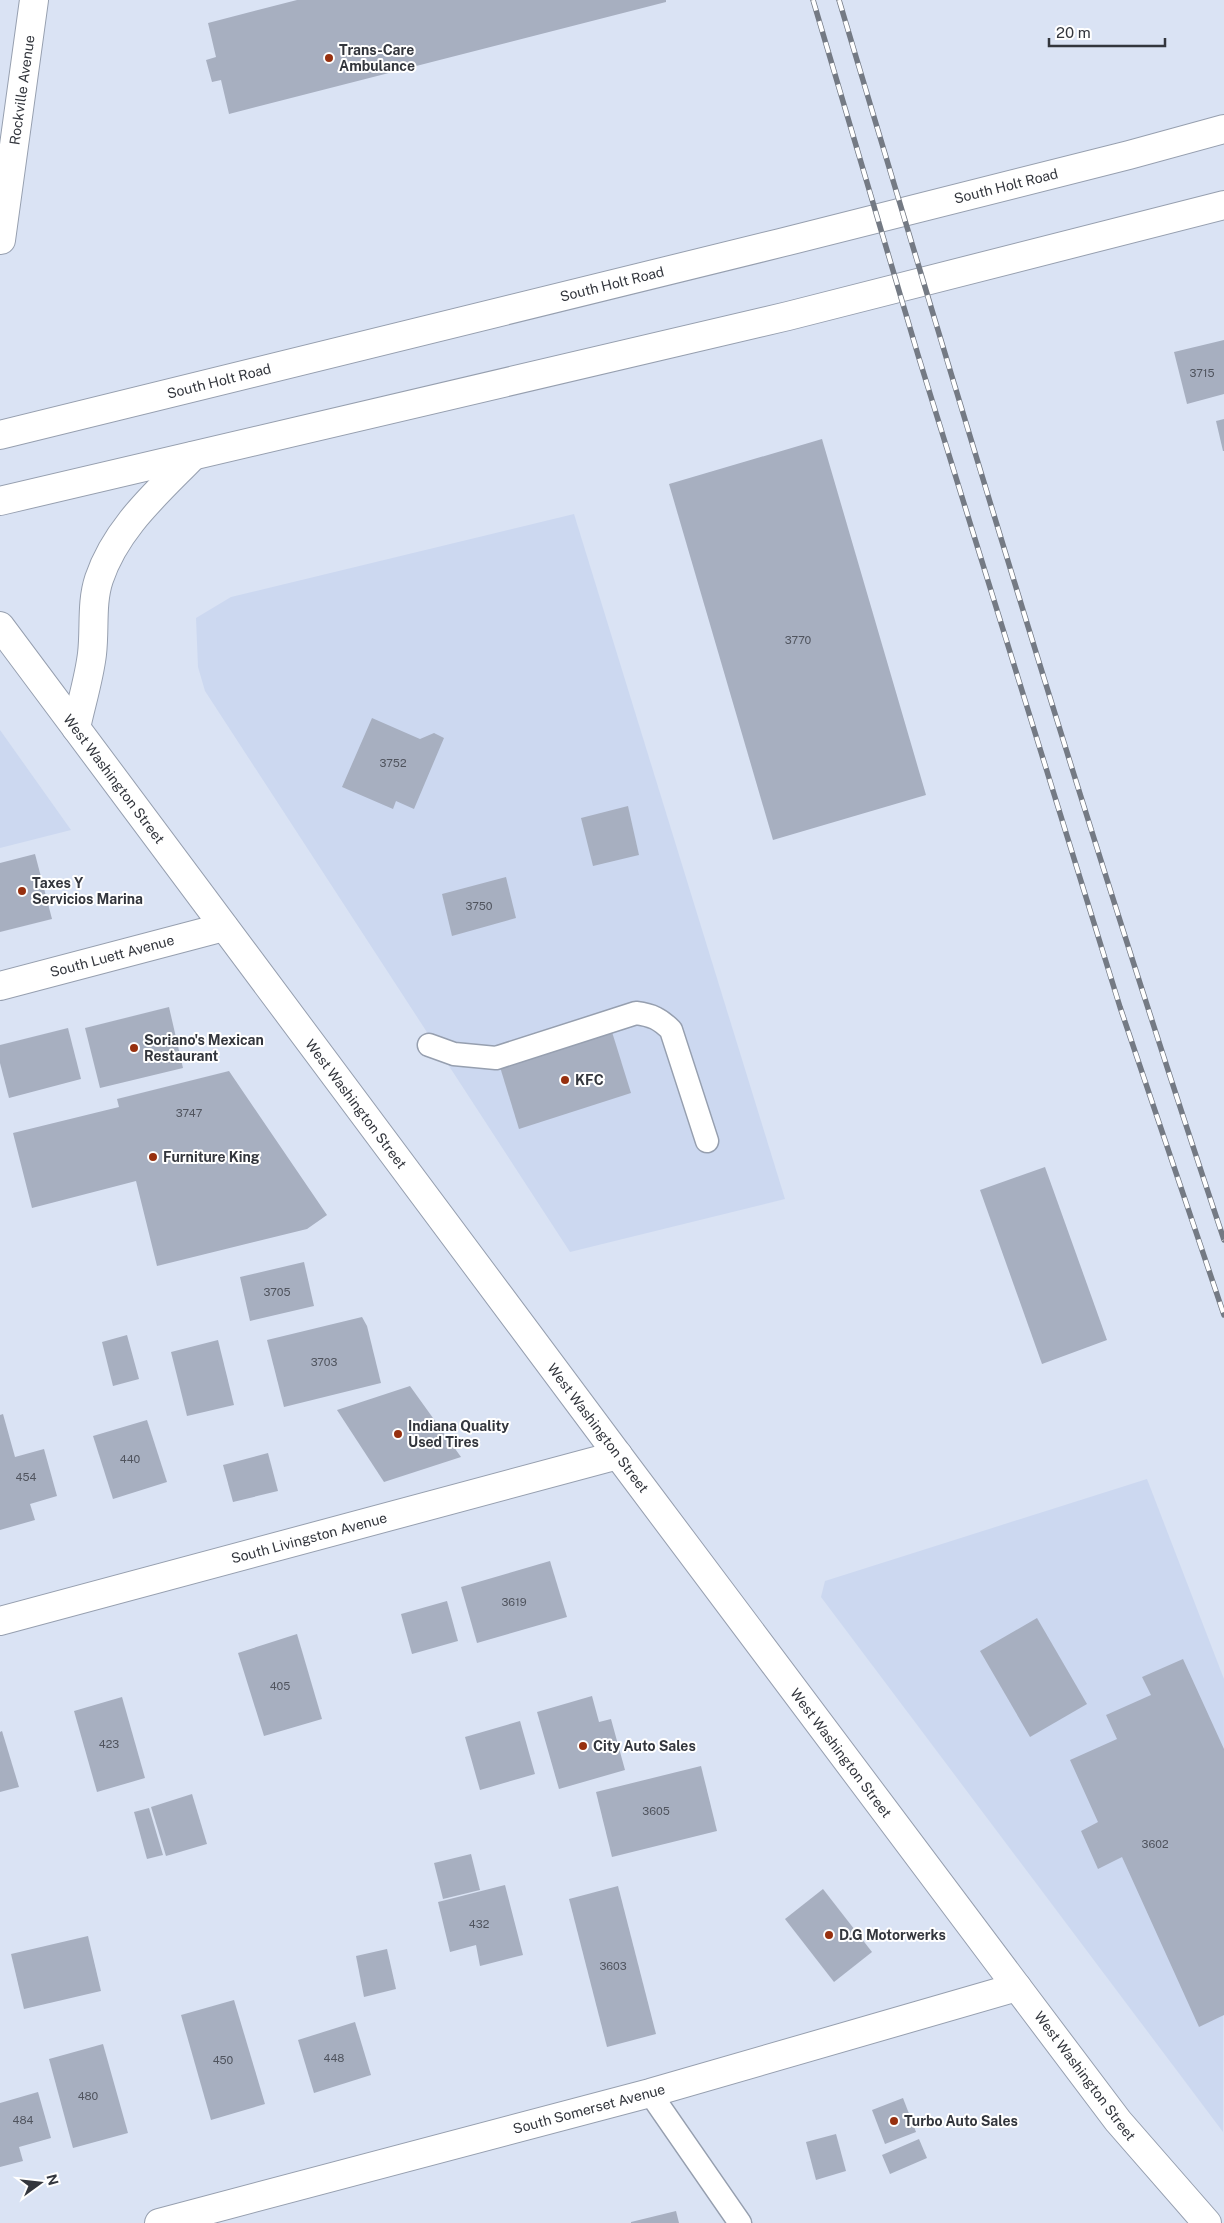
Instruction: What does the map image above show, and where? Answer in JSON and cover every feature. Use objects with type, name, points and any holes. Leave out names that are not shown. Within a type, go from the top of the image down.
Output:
[{"type":"main road","name":"Rockville Avenue","points":[[0,240],[34,0]]},
{"type":"main road","name":"South Holt Road","points":[[0,435],[789,240],[1224,130]]},
{"type":"main road","points":[[0,501],[778,318],[1224,206]]},
{"type":"main road","points":[[76,728],[92,654],[94,607],[99,580],[110,554],[123,531],[139,512],[194,456]]},
{"type":"main road","name":"West Washington Street","points":[[0,626],[618,1455],[1118,2121],[1207,2223]]},
{"type":"main road","name":"South Luett Avenue","points":[[0,986],[224,927]]},
{"type":"main road","name":"South Livingston Avenue","points":[[0,1621],[618,1455]]},
{"type":"main road","name":"South Somerset Avenue","points":[[159,2223],[650,2093],[1018,1988]]},
{"type":"lane","points":[[429,1045],[454,1054],[496,1058],[636,1013],[650,1015],[661,1020],[671,1030],[707,1141]]},
{"type":"lane","points":[[650,2093],[740,2223]]},
{"type":"shaded area","points":[[574,514],[785,1199],[570,1252],[205,691],[198,667],[196,618],[231,597]]},
{"type":"shaded area","points":[[0,730],[71,830],[0,848]]},
{"type":"shaded area","points":[[1147,1479],[1224,1679],[1223,2132],[821,1597],[825,1581]]},
{"type":"building","name":"Trans-Care Ambulance","points":[[297,0],[666,0],[666,2],[229,114],[221,80],[212,82],[206,60],[216,57],[208,23]]},
{"type":"building","points":[[1224,340],[1224,394],[1187,404],[1174,352]]},
{"type":"building","points":[[1224,419],[1224,451],[1223,451],[1216,421]]},
{"type":"building","points":[[822,439],[926,795],[773,840],[669,484]]},
{"type":"building","points":[[372,718],[420,739],[434,733],[444,738],[414,809],[396,801],[393,809],[342,787]]},
{"type":"building","points":[[628,806],[639,855],[593,866],[581,818]]},
{"type":"building","name":"Taxes Y Servicios Marina","points":[[35,854],[52,919],[0,932],[0,863]]},
{"type":"building","points":[[506,877],[516,918],[452,936],[442,894]]},
{"type":"building","name":"Soriano's Mexican Restaurant","points":[[169,1007],[183,1068],[100,1088],[85,1028]]},
{"type":"building","points":[[68,1028],[81,1079],[9,1098],[0,1063],[0,1045]]},
{"type":"building","name":"KFC","points":[[612,1032],[631,1093],[519,1129],[500,1067]]},
{"type":"building","name":"Furniture King","points":[[229,1071],[327,1215],[307,1229],[157,1266],[136,1181],[32,1208],[13,1133],[119,1107],[117,1099]]},
{"type":"building","points":[[1045,1167],[1107,1340],[1042,1364],[980,1190]]},
{"type":"building","points":[[304,1262],[314,1306],[250,1321],[240,1277]]},
{"type":"building","points":[[362,1317],[367,1326],[381,1383],[284,1407],[267,1340]]},
{"type":"building","points":[[127,1335],[139,1379],[113,1386],[102,1342]]},
{"type":"building","points":[[218,1340],[234,1405],[187,1416],[171,1352]]},
{"type":"building","name":"Indiana Quality Used Tires","points":[[410,1386],[461,1457],[384,1482],[337,1410]]},
{"type":"building","points":[[3,1414],[15,1457],[44,1449],[57,1496],[30,1504],[35,1520],[0,1530],[0,1415]]},
{"type":"building","points":[[147,1420],[167,1482],[113,1499],[93,1436]]},
{"type":"building","points":[[268,1453],[278,1491],[233,1502],[223,1465]]},
{"type":"building","points":[[550,1561],[567,1617],[477,1643],[461,1587]]},
{"type":"building","points":[[447,1601],[458,1641],[412,1654],[401,1614]]},
{"type":"building","points":[[1037,1618],[1087,1704],[1030,1737],[980,1651]]},
{"type":"building","points":[[297,1634],[322,1719],[264,1736],[238,1653]]},
{"type":"building","points":[[1183,1659],[1224,1749],[1224,2015],[1199,2027],[1122,1857],[1098,1869],[1081,1831],[1098,1822],[1070,1760],[1117,1739],[1106,1715],[1151,1695],[1142,1677]]},
{"type":"building","name":"City Auto Sales","points":[[592,1696],[599,1722],[611,1719],[625,1770],[559,1789],[537,1712]]},
{"type":"building","points":[[122,1697],[145,1778],[97,1792],[74,1711]]},
{"type":"building","points":[[520,1721],[535,1774],[480,1790],[465,1737]]},
{"type":"building","points":[[2,1731],[19,1787],[0,1792],[0,1732]]},
{"type":"building","points":[[701,1766],[717,1831],[612,1857],[596,1792]]},
{"type":"building","points":[[192,1794],[207,1844],[166,1856],[151,1807]]},
{"type":"building","points":[[149,1808],[163,1855],[147,1859],[134,1812]]},
{"type":"building","points":[[471,1854],[480,1890],[443,1899],[434,1863]]},
{"type":"building","points":[[505,1885],[523,1955],[480,1966],[476,1945],[450,1952],[438,1902]]},
{"type":"building","points":[[618,1886],[656,2034],[607,2047],[569,1899]]},
{"type":"building","name":"D.G Motorwerks","points":[[823,1889],[872,1952],[834,1982],[785,1919]]},
{"type":"building","points":[[88,1936],[101,1991],[24,2009],[11,1954]]},
{"type":"building","points":[[387,1949],[396,1989],[364,1997],[356,1956]]},
{"type":"building","points":[[234,2000],[265,2104],[211,2120],[181,2015]]},
{"type":"building","points":[[355,2022],[371,2075],[314,2093],[298,2040]]},
{"type":"building","points":[[103,2044],[128,2133],[73,2148],[49,2059]]},
{"type":"building","points":[[38,2092],[51,2138],[19,2147],[23,2161],[0,2167],[0,2103]]},
{"type":"building","name":"Turbo Auto Sales","points":[[903,2098],[916,2132],[885,2144],[872,2110]]},
{"type":"building","points":[[836,2134],[846,2171],[816,2180],[806,2142]]},
{"type":"building","points":[[919,2139],[927,2158],[890,2174],[882,2155]]},
{"type":"building","points":[[676,2211],[679,2223],[631,2223],[631,2222]]},
{"type":"railway","points":[[813,0],[918,355],[1120,1007],[1224,1315]]},
{"type":"railway","points":[[839,0],[979,467],[1123,932],[1224,1240]]},
{"type":"place","name":"Trans-Care Ambulance","points":[[329,58]]},
{"type":"place","name":"Taxes Y Servicios Marina","points":[[22,891]]},
{"type":"place","name":"Soriano's Mexican Restaurant","points":[[134,1048]]},
{"type":"place","name":"KFC","points":[[565,1080]]},
{"type":"place","name":"Furniture King","points":[[153,1157]]},
{"type":"place","name":"Indiana Quality Used Tires","points":[[398,1434]]},
{"type":"place","name":"City Auto Sales","points":[[583,1746]]},
{"type":"place","name":"D.G Motorwerks","points":[[829,1935]]},
{"type":"place","name":"Turbo Auto Sales","points":[[894,2121]]}]
